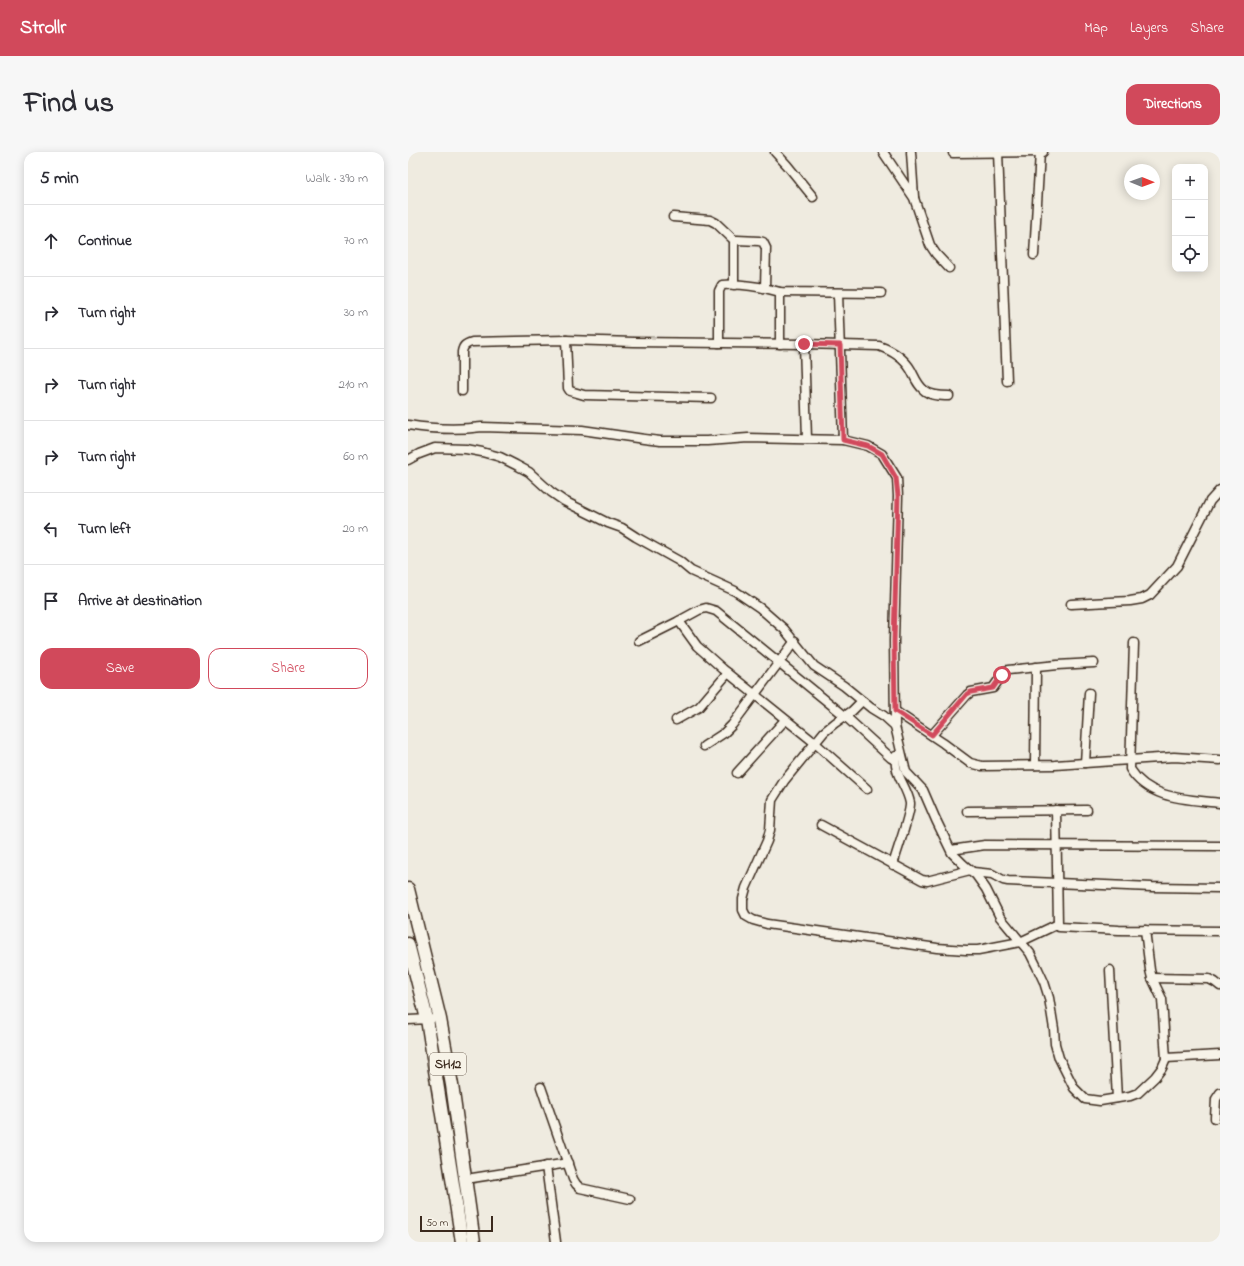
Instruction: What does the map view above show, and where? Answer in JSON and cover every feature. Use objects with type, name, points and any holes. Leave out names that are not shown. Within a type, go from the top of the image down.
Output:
[{"type":"main road","name":"SH12","points":[[409,896],[440,1019],[452,1085],[474,1242]]},
{"type":"main road","points":[[408,944],[427,1019],[462,1242]]},
{"type":"street","points":[[775,152],[813,197]]},
{"type":"street","points":[[883,152],[914,198]]},
{"type":"street","points":[[911,152],[914,198],[930,245],[949,268]]},
{"type":"street","points":[[998,152],[1007,381]]},
{"type":"street","points":[[953,153],[1041,152],[1034,255]]},
{"type":"street","points":[[673,217],[710,220],[716,223],[735,241],[763,242],[766,248],[765,288]]},
{"type":"street","points":[[734,285],[733,246],[735,241]]},
{"type":"street","points":[[719,343],[719,291],[722,286],[734,285],[765,288],[780,292],[881,293]]},
{"type":"street","points":[[780,292],[780,344]]},
{"type":"street","points":[[838,293],[843,440]]},
{"type":"street","points":[[566,340],[568,388],[570,392],[584,395],[711,398]]},
{"type":"street","points":[[462,390],[462,352],[463,346],[467,343],[566,340],[879,346],[898,355],[910,368],[919,385],[925,391],[934,395],[949,396]]},
{"type":"street","points":[[804,344],[807,439]]},
{"type":"street","points":[[408,425],[423,428],[469,429],[482,427],[582,430],[660,441],[707,441],[748,438],[843,440],[868,446],[882,454],[896,478],[898,496],[894,641],[895,726],[906,772],[923,790],[951,850],[986,889],[1000,917],[1030,953],[1044,982],[1052,1013],[1055,1044],[1059,1058],[1074,1088],[1085,1099],[1100,1101],[1138,1093],[1158,1073],[1166,1058],[1162,1000],[1152,978],[1145,930]]},
{"type":"street","points":[[408,460],[435,448],[466,449],[500,457],[529,472],[551,492],[564,501],[608,523],[622,528],[665,552],[691,571],[735,591],[760,608],[784,629],[814,666],[884,716],[895,726]]},
{"type":"street","points":[[1071,604],[1130,601],[1142,599],[1150,595],[1177,566],[1210,501],[1220,490]]},
{"type":"street","points":[[639,641],[699,610],[706,608],[716,611],[845,716],[895,760]]},
{"type":"street","points":[[678,621],[697,646],[868,789]]},
{"type":"street","points":[[704,746],[724,733],[732,725],[795,641]]},
{"type":"street","points":[[1134,643],[1130,769],[1150,788],[1161,794],[1171,797],[1220,803]]},
{"type":"street","points":[[932,735],[967,694],[993,688],[1002,675],[1008,670],[1094,663]]},
{"type":"street","points":[[1035,765],[1036,667]]},
{"type":"street","points":[[676,720],[699,707],[728,673]]},
{"type":"street","points":[[1085,763],[1089,694]]},
{"type":"street","points":[[862,701],[852,711],[824,732],[784,781],[772,800],[770,830],[767,841],[746,888],[743,899],[743,910],[746,916],[753,920],[768,924],[937,948],[978,950],[1020,942],[1058,924]]},
{"type":"street","points":[[895,711],[932,735],[970,763],[982,766],[1085,763],[1174,757],[1220,760]]},
{"type":"street","points":[[737,773],[785,720]]},
{"type":"street","points":[[892,865],[910,806],[907,794],[896,771],[895,760],[899,744]]},
{"type":"street","points":[[1056,810],[1059,927],[1220,931]]},
{"type":"street","points":[[967,811],[1087,810]]},
{"type":"street","points":[[821,825],[892,865],[927,881],[971,871],[992,874],[1008,881],[1152,887],[1220,888]]},
{"type":"street","points":[[951,850],[984,845],[1220,846]]},
{"type":"street","points":[[1110,970],[1117,1098]]},
{"type":"street","points":[[1152,978],[1209,979],[1220,986]]},
{"type":"street","points":[[408,1020],[440,1019]]},
{"type":"street","points":[[1166,1058],[1220,1054]]},
{"type":"street","points":[[541,1087],[576,1184],[580,1188],[630,1199]]},
{"type":"street","points":[[1215,1118],[1216,1099],[1220,1093]]},
{"type":"street","points":[[466,1179],[568,1163]]},
{"type":"street","points":[[546,1166],[556,1242]]},
{"type":"route","points":[[804,344],[840,345],[843,440],[868,446],[882,454],[896,478],[898,496],[898,544],[894,641],[895,711],[932,735],[967,694],[978,690],[988,690],[993,688],[1002,675]]}]
